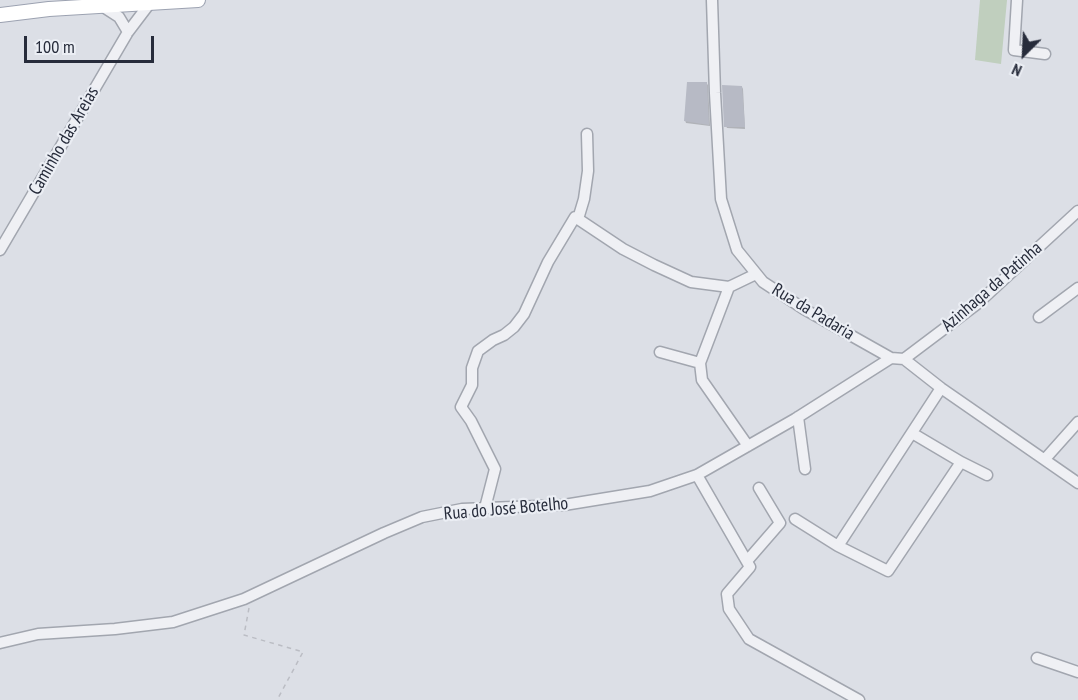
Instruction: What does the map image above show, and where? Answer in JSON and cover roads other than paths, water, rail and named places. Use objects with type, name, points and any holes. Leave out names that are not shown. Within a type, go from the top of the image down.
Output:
[{"type":"main road","points":[[0,15],[198,0]]},
{"type":"street","name":"Rua da Padaria","points":[[712,0],[721,198],[737,250],[763,282],[804,309],[891,358],[904,359]]},
{"type":"street","points":[[1017,0],[1014,50],[1046,54]]},
{"type":"street","points":[[102,6],[128,26],[150,2]]},
{"type":"street","name":"Caminho das Areias","points":[[0,250],[128,26],[150,2]]},
{"type":"street","points":[[484,508],[495,469],[461,406],[472,385],[472,368],[478,351],[493,340],[504,336],[524,314],[548,262],[576,218],[584,199],[588,171],[587,134]]},
{"type":"street","name":"Azinhaga da Patinha","points":[[904,359],[977,304],[1078,211]]},
{"type":"street","points":[[576,218],[623,249],[691,282],[729,287],[756,274]]},
{"type":"street","points":[[729,287],[700,363],[702,380],[748,446]]},
{"type":"street","points":[[1039,317],[1078,288]]},
{"type":"street","points":[[660,352],[700,363]]},
{"type":"street","name":"Rua do José Botelho","points":[[0,643],[38,634],[115,629],[173,622],[251,596],[422,517],[462,509],[564,505],[650,491],[697,475],[798,417],[891,358]]},
{"type":"street","points":[[904,359],[941,388],[1078,483]]},
{"type":"street","points":[[838,546],[941,388]]},
{"type":"street","points":[[798,417],[806,469]]},
{"type":"street","points":[[1045,459],[1078,422]]},
{"type":"street","points":[[912,433],[987,475]]},
{"type":"street","points":[[795,519],[838,546],[888,570],[961,462]]},
{"type":"street","points":[[697,475],[748,564]]},
{"type":"street","points":[[759,488],[780,523],[727,594],[729,609],[748,639],[859,700]]},
{"type":"street","points":[[1037,658],[1078,672]]}]
